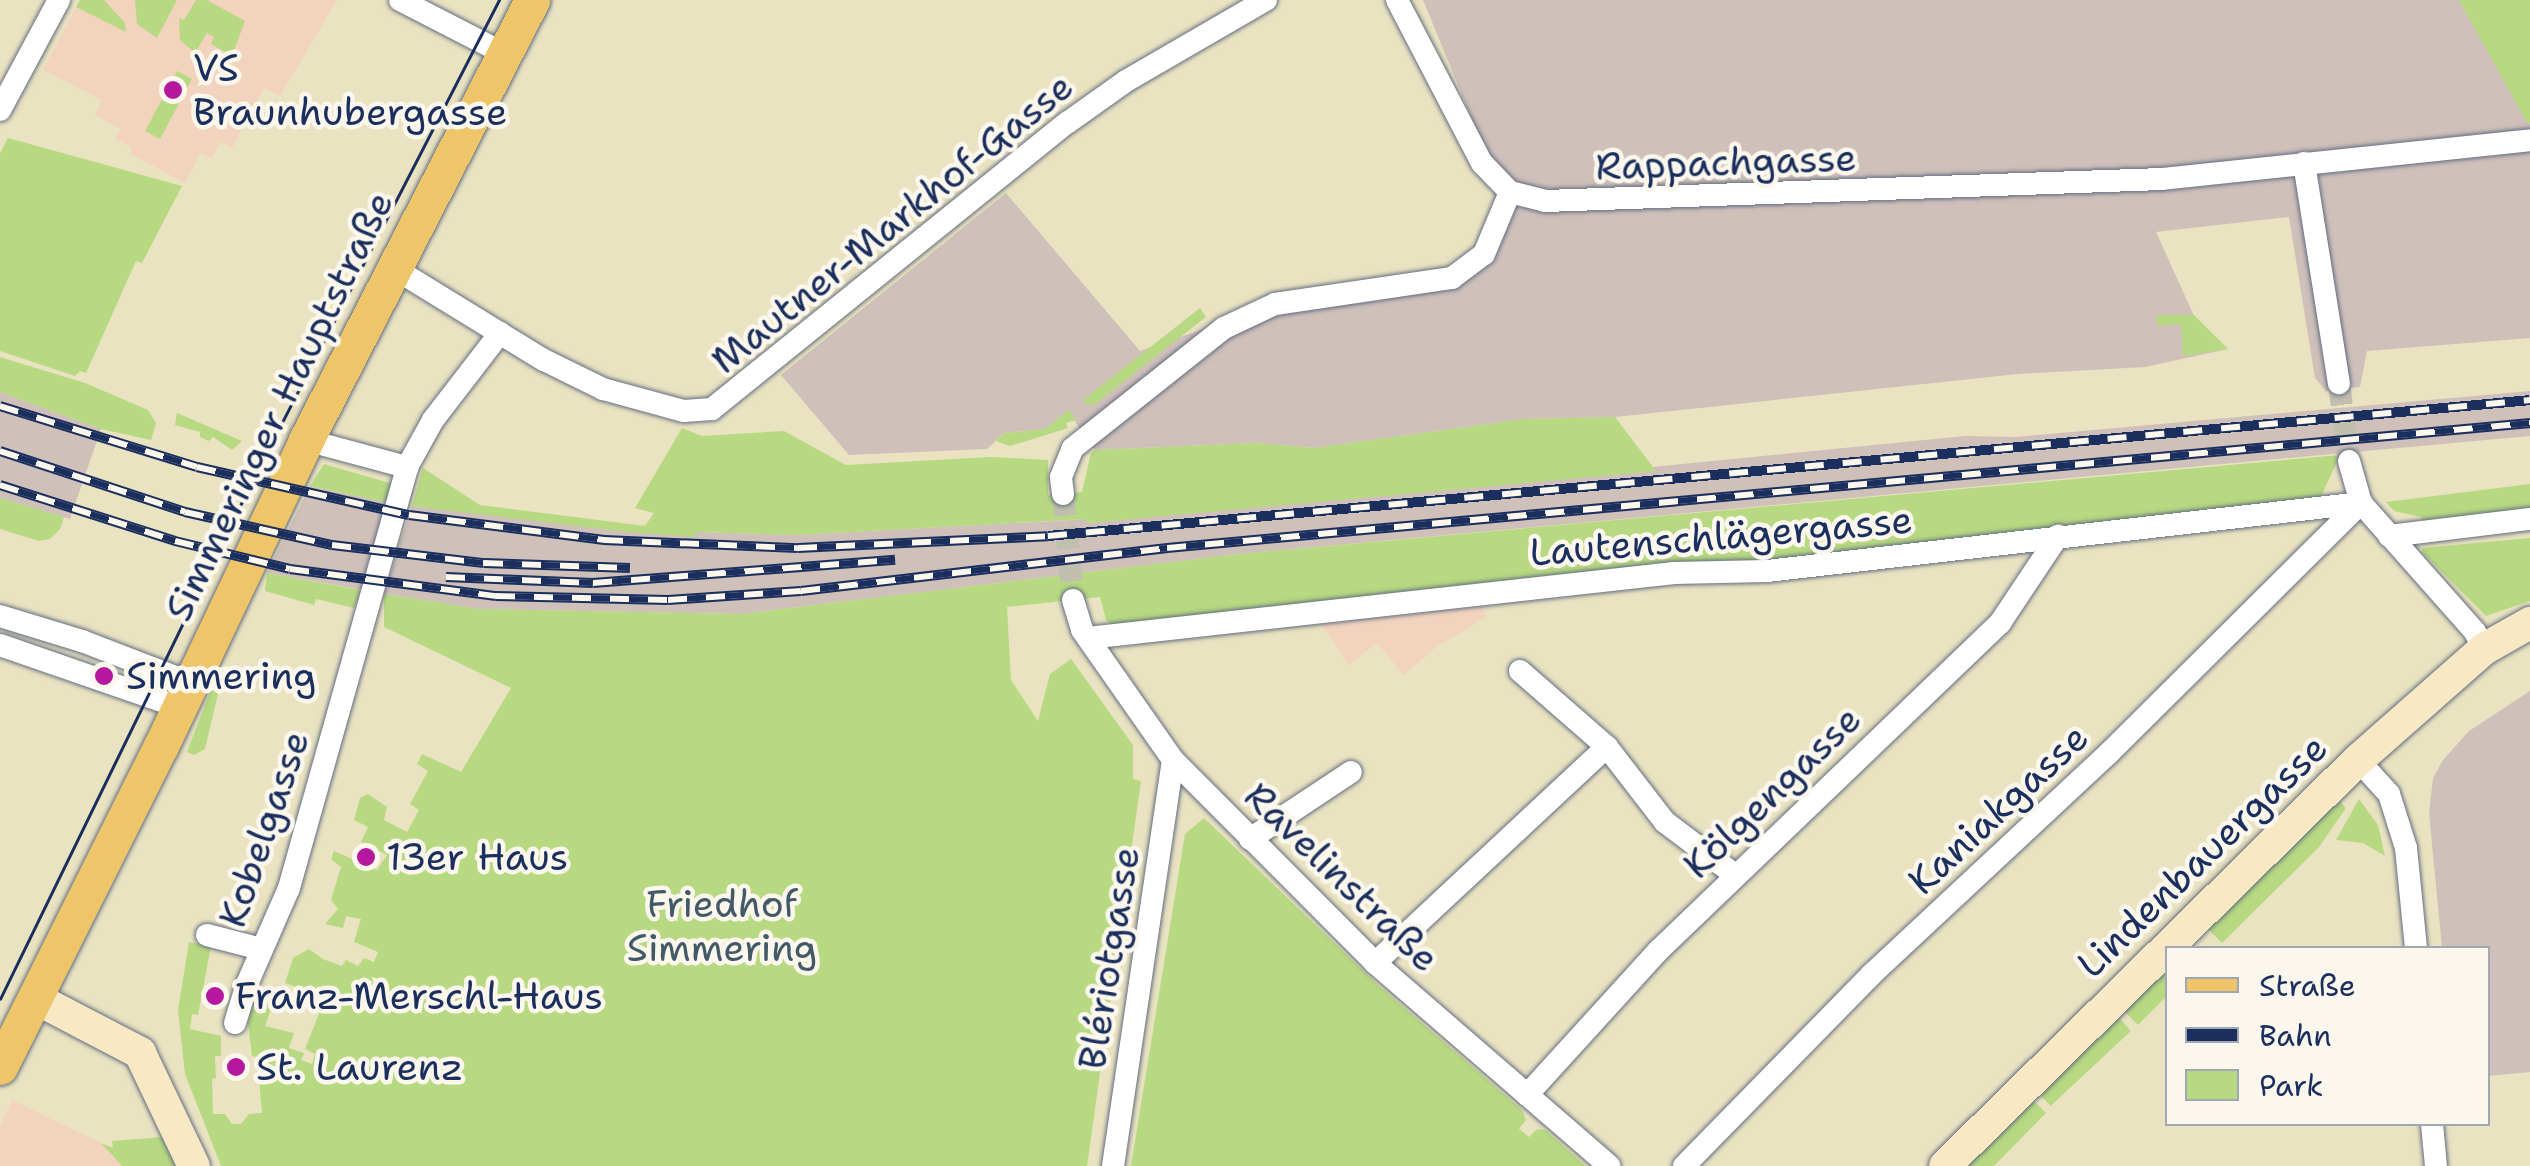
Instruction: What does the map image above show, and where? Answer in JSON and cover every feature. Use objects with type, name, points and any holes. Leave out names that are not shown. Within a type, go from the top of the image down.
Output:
[{"type":"main road","name":"Simmeringer Hauptstraße","points":[[0,1067],[392,267],[532,0]]},
{"type":"main road","name":"Lindenbauergasse","points":[[2169,946],[2358,760],[2484,649],[2530,623]]},
{"type":"main road","name":"Lindenbauergasse","points":[[1946,1166],[2165,950]]},
{"type":"main road","points":[[35,998],[140,1053],[194,1166]]},
{"type":"street","points":[[0,110],[59,0]]},
{"type":"street","points":[[400,0],[504,54]]},
{"type":"street","name":"Mautner-Markhof-Gasse","points":[[392,267],[602,389],[699,412],[722,404],[1066,123],[1126,82],[1266,0]]},
{"type":"street","points":[[1063,494],[1061,477],[1073,448],[1224,328],[1275,304],[1452,278],[1484,254],[1510,192],[1482,162],[1397,0]]},
{"type":"street","name":"Rappachgasse","points":[[1510,192],[1526,198],[1570,202],[2162,179],[2530,140]]},
{"type":"street","points":[[2304,163],[2339,384]]},
{"type":"street","name":"Kobelgasse","points":[[235,1023],[261,949],[289,888],[407,467],[433,420],[500,333]]},
{"type":"street","points":[[306,440],[407,467]]},
{"type":"street","points":[[2349,461],[2360,503],[2472,629],[2484,649]]},
{"type":"street","name":"Lautenschlägergasse","points":[[1088,638],[1674,573],[1767,571],[2360,503]]},
{"type":"street","name":"Kaniakgasse","points":[[1684,1166],[1872,974],[2108,754],[2360,503]]},
{"type":"street","points":[[2389,536],[2530,518]]},
{"type":"street","name":"Kölgengasse","points":[[1526,1095],[1735,874],[2000,623],[2058,536]]},
{"type":"street","name":"Ravelinstraße","points":[[1073,600],[1088,638],[1173,760],[1375,963],[1609,1166]]},
{"type":"street","points":[[0,616],[185,695]]},
{"type":"street","points":[[0,645],[185,695]]},
{"type":"street","points":[[1520,672],[1608,747],[1665,822],[1735,874]]},
{"type":"street","points":[[1375,963],[1608,747]]},
{"type":"street","name":"Blériotgasse","points":[[1112,1166],[1173,760]]},
{"type":"street","points":[[2358,760],[2389,794],[2406,848],[2416,946]]},
{"type":"street","points":[[1250,839],[1351,772]]},
{"type":"street","points":[[207,935],[261,949]]},
{"type":"street","points":[[2432,1126],[2436,1166]]},
{"type":"shaded area","name":"VS Braunhubergasse","points":[[80,0],[337,0],[280,96],[264,88],[232,148],[221,142],[212,158],[201,153],[185,183],[130,154],[132,148],[115,139],[120,129],[95,115],[102,100],[43,70]]},
{"type":"shaded area","points":[[1423,0],[2459,0],[2530,124],[2530,338],[2367,351],[2360,387],[2326,391],[2315,378],[2289,217],[2156,232],[2195,318],[2228,349],[2145,367],[2018,374],[1615,417],[1525,419],[1314,448],[1256,443],[1095,450],[1068,411],[1045,429],[1004,433],[987,449],[849,455],[781,375],[1006,193],[1140,351],[1275,304],[1452,278],[1507,204]]},
{"type":"shaded area","points":[[2530,391],[2530,436],[1239,554],[741,614],[478,609],[384,594],[412,506],[694,536],[695,532],[796,535],[1087,519],[1087,523],[1965,436],[2015,437]]},
{"type":"shaded area","points":[[0,392],[101,429],[70,519],[0,498]]},
{"type":"shaded area","points":[[310,486],[391,503],[363,590],[267,573]]},
{"type":"shaded area","points":[[1479,601],[1487,617],[1436,647],[1404,675],[1377,643],[1349,665],[1317,619]]},
{"type":"shaded area","points":[[2530,691],[2530,1072],[2490,1076],[2490,946],[2442,946],[2429,813],[2433,778],[2443,760],[2469,731]]},
{"type":"shaded area","points":[[12,1100],[101,1143],[122,1166],[0,1166],[0,1126]]},
{"type":"green space","points":[[80,0],[104,0],[125,23],[126,32],[76,7]]},
{"type":"green space","points":[[135,0],[177,0],[157,38],[137,24]]},
{"type":"green space","points":[[196,0],[207,0],[245,21],[232,56],[211,44],[214,37],[207,33],[195,53],[180,40],[179,18],[184,20]]},
{"type":"green space","points":[[2459,0],[2530,0],[2530,123],[2528,124]]},
{"type":"green space","points":[[177,71],[192,79],[160,139],[145,131]]},
{"type":"green space","points":[[8,138],[182,186],[142,263],[136,261],[86,373],[80,371],[75,376],[0,351],[0,153]]},
{"type":"green space","points":[[1200,308],[1206,317],[1094,405],[1086,404],[1083,400]]},
{"type":"green space","points":[[2157,315],[2194,315],[2228,349],[2183,356],[2181,324],[2157,326]]},
{"type":"green space","points":[[0,357],[85,383],[148,410],[156,423],[151,440],[101,429],[0,392]]},
{"type":"green space","points":[[1069,410],[1076,420],[1066,423],[1068,428],[1010,446],[996,441],[1004,433],[1045,429]]},
{"type":"green space","points":[[177,413],[242,441],[232,450],[213,437],[209,441],[200,437],[200,432],[175,425]]},
{"type":"green space","points":[[1615,417],[1656,471],[1087,523],[1086,519],[796,535],[696,532],[695,537],[412,506],[423,468],[480,505],[645,526],[654,513],[635,508],[682,428],[702,436],[784,431],[846,465],[991,457],[1048,460],[1048,495],[1082,492],[1095,450],[1256,443],[1314,448],[1525,419]]},
{"type":"green space","name":"Friedhof Simmering","points":[[2340,455],[2320,499],[1769,562],[1113,625],[1106,620],[1100,597],[1007,607],[1011,680],[1038,721],[1050,674],[1071,659],[1133,745],[1133,779],[1141,781],[1087,1166],[221,1166],[185,1074],[178,1010],[189,942],[211,946],[198,1015],[192,1014],[190,1029],[221,1036],[221,1056],[215,1056],[216,1078],[212,1079],[213,1114],[225,1114],[232,1124],[241,1124],[249,1114],[262,1113],[257,1057],[252,1056],[248,1023],[253,997],[273,1004],[265,1026],[294,1033],[289,1048],[304,1053],[301,1060],[312,1064],[315,1054],[305,1049],[326,996],[307,988],[303,997],[295,994],[296,987],[285,983],[293,958],[309,949],[342,966],[346,960],[358,966],[364,958],[374,962],[378,952],[354,942],[361,919],[346,916],[343,928],[325,924],[338,909],[331,900],[341,867],[331,859],[334,851],[377,870],[387,855],[361,842],[368,827],[354,820],[360,798],[368,794],[387,807],[384,820],[407,832],[419,810],[410,804],[428,771],[417,764],[422,754],[461,772],[511,688],[384,627],[384,594],[478,609],[741,614],[1239,554]]},
{"type":"green space","points":[[324,464],[393,484],[391,503],[310,486]]},
{"type":"green space","points":[[2530,484],[2530,512],[2423,523],[2421,517],[2394,511],[2386,502]]},
{"type":"green space","points":[[0,498],[64,517],[60,529],[50,539],[39,541],[0,529]]},
{"type":"green space","points":[[2530,538],[2530,601],[2486,616],[2422,552],[2422,548]]},
{"type":"green space","points":[[267,573],[360,590],[354,608],[316,599],[314,605],[265,591]]},
{"type":"green space","points":[[220,666],[224,668],[205,749],[194,755],[187,752]]},
{"type":"green space","points":[[2359,799],[2378,825],[2385,856],[2363,843],[2336,840]]},
{"type":"green space","points":[[2339,801],[2346,808],[2319,847],[2222,943],[2208,929]]},
{"type":"green space","points":[[1204,818],[1378,985],[1522,1110],[1526,1120],[1519,1129],[1529,1137],[1537,1129],[1545,1130],[1586,1166],[1131,1166],[1185,834]]},
{"type":"green space","points":[[2165,969],[2165,998],[2138,1025],[2123,1010]]},
{"type":"green space","points":[[2118,1017],[2131,1031],[2051,1106],[2038,1092]]},
{"type":"green space","points":[[2034,1101],[2046,1113],[1994,1166],[1967,1166]]},
{"type":"green space","points":[[164,1137],[176,1166],[122,1166],[101,1143],[113,1148],[112,1141]]},
{"type":"tunnel","points":[[2339,383],[2349,461]]},
{"type":"tunnel","points":[[1063,494],[1073,600]]},
{"type":"tram line","points":[[0,999],[257,471],[499,0]]},
{"type":"railway","points":[[0,406],[197,467],[409,515],[604,540],[798,548],[1048,536],[2530,400]]},
{"type":"railway","points":[[0,485],[175,541],[290,569],[496,596],[668,600],[801,591],[1167,548],[2530,423]]},
{"type":"railway","points":[[0,451],[185,512],[332,545],[484,563],[630,568]]},
{"type":"railway","points":[[446,577],[593,583],[895,560]]},
{"type":"place","name":"VS Braunhubergasse","points":[[173,90]]},
{"type":"place","name":"Simmering","points":[[104,676]]},
{"type":"place","name":"13er Haus","points":[[366,857]]},
{"type":"place","name":"Franz-Merschl-Haus","points":[[215,996]]},
{"type":"place","name":"St. Laurenz","points":[[236,1067]]}]
